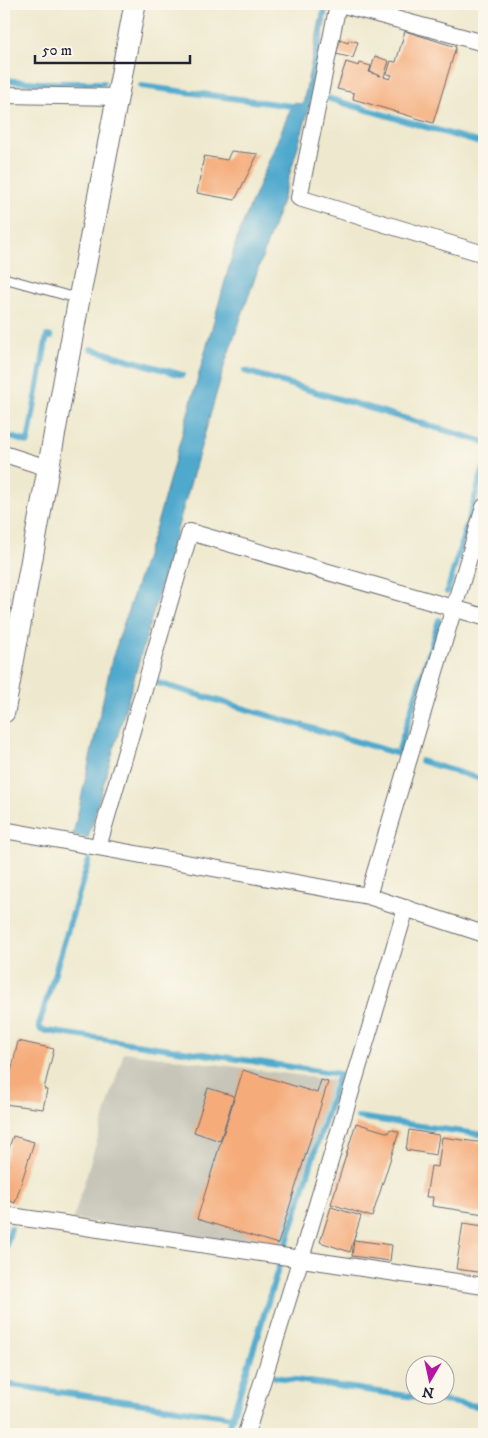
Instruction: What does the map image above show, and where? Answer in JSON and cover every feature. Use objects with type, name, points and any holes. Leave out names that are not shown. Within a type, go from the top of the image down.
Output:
[{"type":"street","points":[[4,712],[135,4]]},
{"type":"street","points":[[484,43],[339,4],[299,198],[484,254]]},
{"type":"street","points":[[4,95],[118,97]]},
{"type":"street","points":[[4,454],[48,468]]},
{"type":"street","points":[[368,896],[484,507]]},
{"type":"street","points":[[98,847],[190,532],[484,617]]},
{"type":"street","points":[[4,830],[368,896],[484,934]]},
{"type":"street","points":[[246,1434],[302,1258],[406,908]]},
{"type":"street","points":[[4,1215],[484,1286]]},
{"type":"lane","points":[[4,278],[79,300]]},
{"type":"shaded area","points":[[124,1052],[333,1080],[281,1248],[73,1219]]},
{"type":"water","points":[[322,10],[327,11],[310,105],[280,207],[226,360],[88,838],[73,835],[112,659],[158,520],[238,235],[293,103],[303,104]]},
{"type":"building","points":[[405,31],[456,47],[433,123],[353,99],[354,93],[337,89],[346,62],[359,66],[360,63],[371,66],[369,72],[381,76],[370,72],[375,56],[389,61],[384,77],[390,79],[392,75],[387,74],[391,61],[396,62]]},
{"type":"building","points":[[340,40],[348,43],[349,40],[358,42],[353,58],[336,54]]},
{"type":"building","points":[[231,151],[258,154],[235,200],[197,193],[204,156],[227,160]]},
{"type":"building","points":[[18,1041],[54,1049],[44,1089],[47,1090],[43,1109],[4,1104]]},
{"type":"building","points":[[243,1070],[317,1093],[321,1080],[328,1082],[278,1244],[197,1219]]},
{"type":"building","points":[[208,1088],[234,1096],[220,1141],[194,1132]]},
{"type":"building","points":[[356,1123],[389,1133],[390,1129],[399,1132],[372,1217],[331,1204]]},
{"type":"building","points":[[409,1130],[439,1135],[436,1155],[406,1150]]},
{"type":"building","points":[[13,1136],[34,1142],[15,1203],[4,1199],[4,1163]]},
{"type":"building","points":[[442,1137],[484,1143],[484,1214],[432,1206],[433,1197],[426,1197],[431,1166],[438,1167]]},
{"type":"building","points":[[331,1207],[361,1216],[350,1252],[320,1242]]},
{"type":"building","points":[[463,1223],[484,1226],[484,1273],[456,1269]]},
{"type":"building","points":[[354,1240],[392,1245],[390,1261],[352,1256]]},
{"type":"waterway","points":[[323,17],[325,4]]},
{"type":"waterway","points":[[4,80],[40,83],[103,83]]},
{"type":"waterway","points":[[141,86],[299,107]]},
{"type":"waterway","points":[[327,98],[484,144]]},
{"type":"waterway","points":[[4,435],[28,442],[47,336],[51,337]]},
{"type":"waterway","points":[[91,349],[182,375]]},
{"type":"waterway","points":[[245,371],[484,442]]},
{"type":"waterway","points":[[447,592],[484,467]]},
{"type":"waterway","points":[[398,753],[439,620]]},
{"type":"waterway","points":[[158,683],[402,755]]},
{"type":"waterway","points":[[421,761],[484,780]]},
{"type":"waterway","points":[[89,860],[39,1025],[41,1030],[339,1074],[285,1248]]},
{"type":"waterway","points":[[358,1117],[484,1135]]},
{"type":"waterway","points":[[4,1254],[11,1228]]},
{"type":"waterway","points":[[227,1434],[279,1266]]},
{"type":"waterway","points":[[275,1377],[484,1407]]},
{"type":"waterway","points":[[4,1384],[233,1417]]}]
